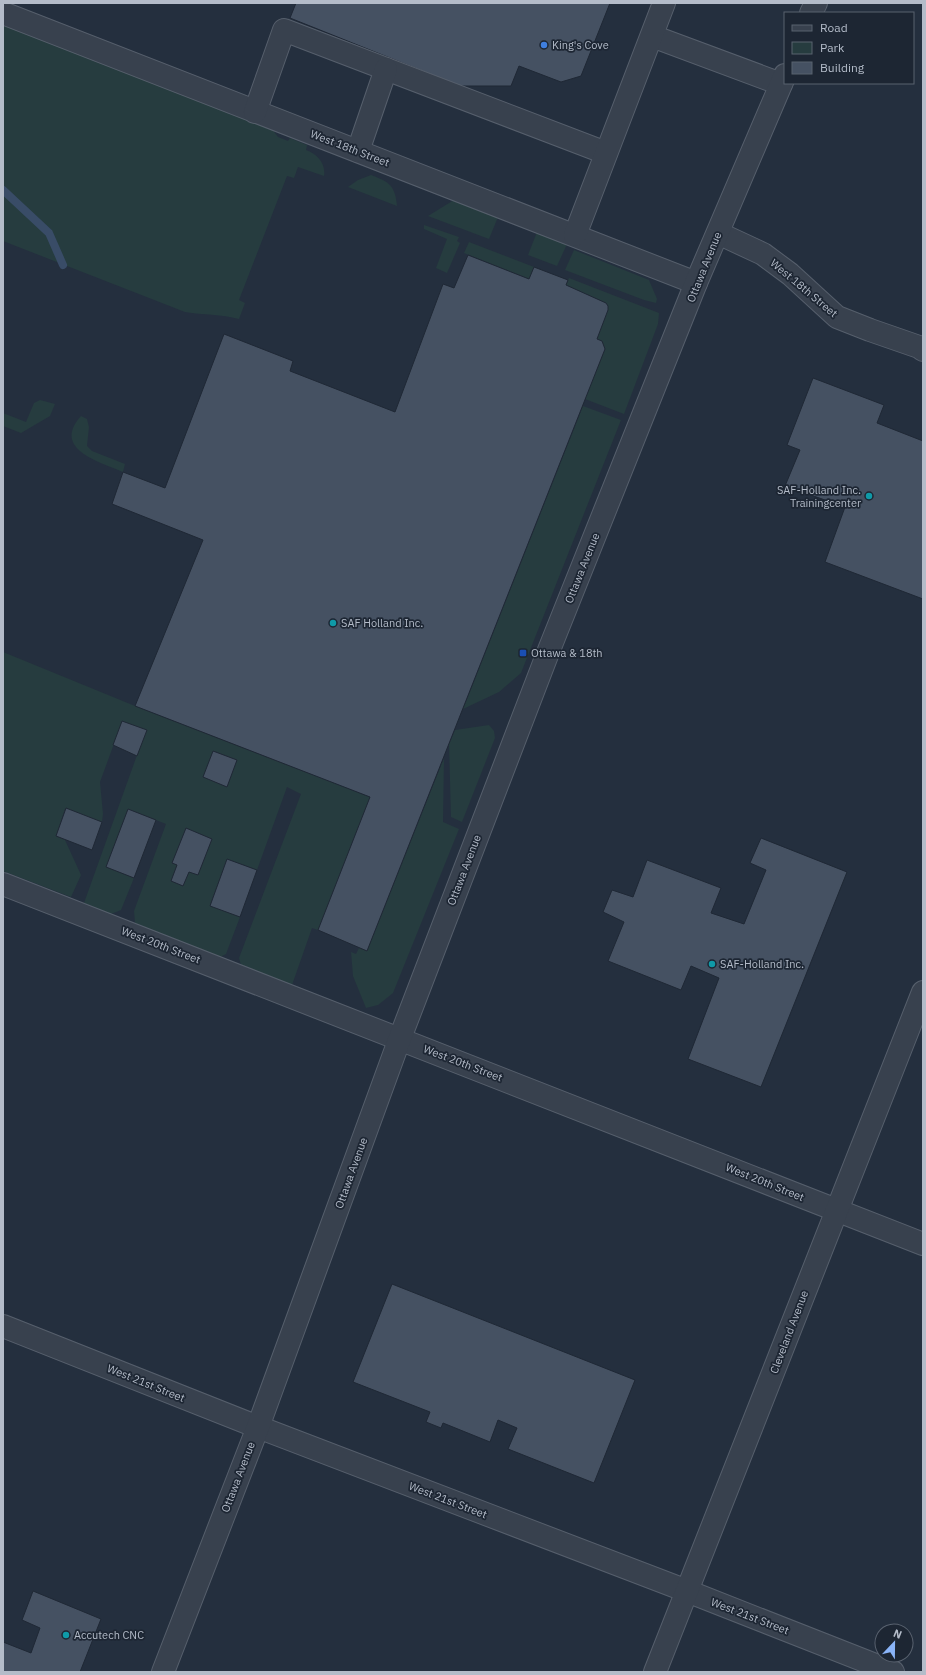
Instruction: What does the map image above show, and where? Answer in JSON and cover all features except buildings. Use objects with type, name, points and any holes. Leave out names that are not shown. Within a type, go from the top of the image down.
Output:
[{"type":"street","points":[[575,236],[664,3]]},
{"type":"street","points":[[812,12],[816,3]]},
{"type":"street","name":"West 18th Street","points":[[3,13],[696,283]]},
{"type":"street","points":[[255,112],[284,30],[606,154]]},
{"type":"street","points":[[652,36],[783,79]]},
{"type":"street","points":[[358,151],[386,69]]},
{"type":"street","name":"Ottawa Avenue","points":[[163,1672],[258,1427],[400,1038],[549,650],[696,283],[783,79]]},
{"type":"street","name":"West 18th Street","points":[[718,232],[763,254],[790,274],[837,317],[919,347],[923,350]]},
{"type":"street","name":"West 20th Street","points":[[3,884],[400,1038],[923,1244]]},
{"type":"street","name":"Cleveland Avenue","points":[[655,1672],[923,992]]},
{"type":"street","name":"West 21st Street","points":[[3,1326],[258,1427],[687,1591],[893,1672]]},
{"type":"green space","points":[[3,25],[272,129],[278,137],[288,141],[290,138],[307,145],[306,150],[314,154],[320,160],[324,167],[324,176],[298,167],[294,178],[287,176],[239,300],[245,303],[239,319],[226,316],[185,312],[3,241]]},
{"type":"green space","points":[[371,175],[387,182],[390,185],[395,193],[397,206],[348,187],[358,180]]},
{"type":"green space","points":[[454,200],[498,217],[489,239],[428,216]]},
{"type":"green space","points":[[424,225],[459,237],[457,241],[460,243],[447,273],[436,268],[447,239],[424,229]]},
{"type":"green space","points":[[537,232],[567,244],[557,266],[528,255]]},
{"type":"green space","points":[[469,242],[534,267],[529,279],[464,253]]},
{"type":"green space","points":[[574,250],[649,280],[657,299],[656,303],[644,300],[565,270]]},
{"type":"green space","points":[[569,278],[659,313],[658,324],[624,414],[585,399],[605,349],[602,341],[597,339],[608,306],[606,303],[566,285]]},
{"type":"green space","points":[[40,400],[55,404],[50,416],[21,433],[3,426],[3,413],[26,422],[34,403]]},
{"type":"green space","points":[[583,406],[621,420],[521,673],[499,692],[463,709]]},
{"type":"green space","points":[[81,416],[87,419],[89,427],[87,446],[92,451],[125,464],[123,472],[92,459],[82,453],[75,446],[72,437],[73,427]]},
{"type":"green space","points":[[3,652],[135,706],[370,797],[318,930],[312,928],[292,985],[241,965],[239,958],[301,794],[287,787],[257,870],[227,859],[210,905],[240,917],[226,954],[220,957],[135,923],[134,911],[166,824],[128,809],[106,867],[134,878],[121,910],[111,914],[84,903],[146,730],[122,722],[100,782],[103,814],[102,822],[65,809],[56,836],[65,840],[81,875],[71,897],[3,871]],"holes":[[[214,751],[237,760],[227,787],[203,777]],[[186,828],[212,839],[198,875],[189,872],[183,886],[171,881],[177,865],[172,863]]]},
{"type":"green space","points":[[489,725],[494,731],[495,738],[462,822],[451,817],[449,744],[455,730]]},
{"type":"green space","points":[[444,758],[443,822],[459,829],[393,993],[378,1005],[366,1008],[353,976],[351,952],[356,954],[359,948],[367,951]]},
{"type":"waterway","points":[[3,190],[49,233],[63,265]]},
{"type":"place","name":"King's Cove","points":[[544,45]]},
{"type":"place","name":"SAF-Holland Inc. Trainingcenter","points":[[869,496]]},
{"type":"place","name":"SAF Holland Inc.","points":[[333,623]]},
{"type":"place","name":"Ottawa & 18th","points":[[523,653]]},
{"type":"place","name":"SAF-Holland Inc.","points":[[712,964]]},
{"type":"place","name":"Accutech CNC","points":[[66,1635]]}]
